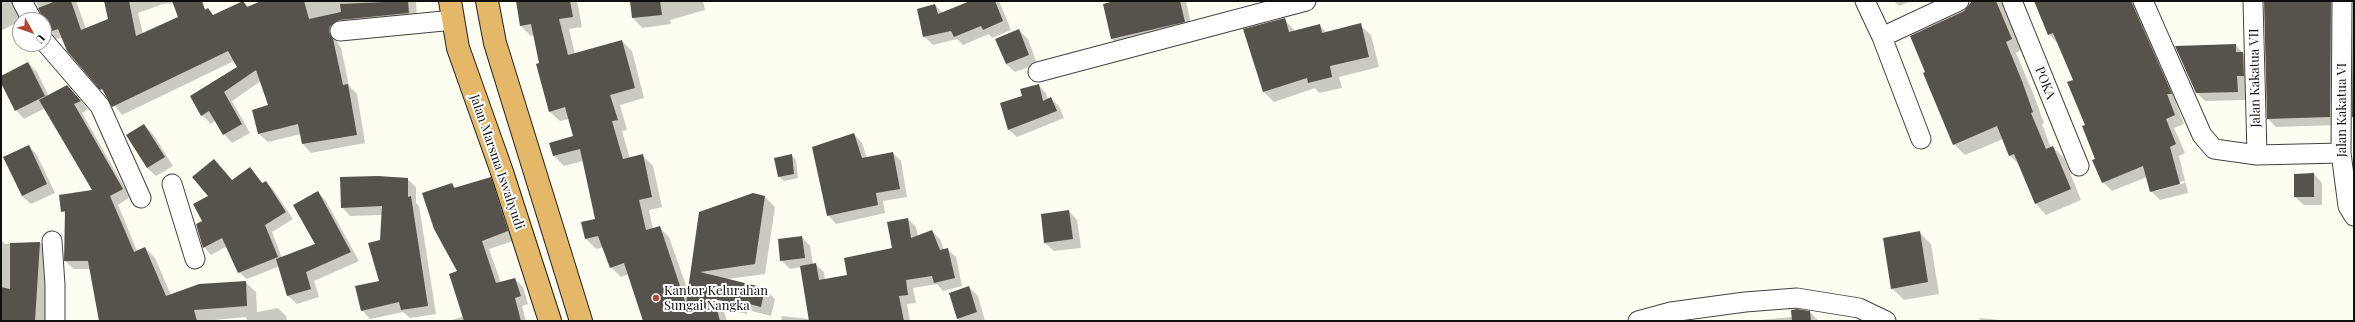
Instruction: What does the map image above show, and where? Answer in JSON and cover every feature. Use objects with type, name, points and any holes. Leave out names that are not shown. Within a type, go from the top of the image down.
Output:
[{"type":"highway","points":[[487,1],[495,43],[581,321]]},
{"type":"highway","name":"Jalan Marsma Iswahyudi","points":[[452,11],[458,48],[502,172],[550,321]]},
{"type":"street","points":[[22,1],[28,12]]},
{"type":"street","points":[[1038,72],[1306,1]]},
{"type":"street","points":[[1864,1],[1882,36],[1921,139]]},
{"type":"street","points":[[1882,36],[1959,1]]},
{"type":"street","name":"POKA","points":[[2012,1],[2078,166]]},
{"type":"street","points":[[2143,1],[2207,143],[2214,149],[2257,155],[2341,153]]},
{"type":"street","name":"Jalan Kakatua VII","points":[[2254,1],[2257,155]]},
{"type":"street","name":"Jalan Kakatua VI","points":[[2342,1],[2341,153],[2348,206],[2354,216]]},
{"type":"street","points":[[340,31],[452,11]]},
{"type":"street","points":[[52,50],[100,106],[141,198]]},
{"type":"street","points":[[172,184],[195,259]]},
{"type":"street","points":[[52,241],[55,285],[55,321]]},
{"type":"street","points":[[1638,321],[1671,312],[1745,302],[1797,298],[1859,308],[1886,321]]},
{"type":"building","points":[[56,1],[71,1],[81,30],[108,19],[104,1],[129,1],[136,36],[178,17],[172,1],[202,1],[205,10],[208,8],[213,15],[243,1],[247,7],[261,1],[304,1],[309,19],[341,12],[340,4],[408,1],[409,13],[339,20],[330,26],[329,32],[333,39],[343,85],[348,84],[357,135],[302,144],[298,124],[258,134],[252,110],[268,105],[256,70],[224,92],[242,124],[223,135],[209,111],[201,116],[190,96],[237,67],[228,51],[112,107],[102,89],[100,90],[67,51],[58,29],[52,31],[52,12],[40,12],[38,8]]},
{"type":"building","points":[[516,1],[570,1],[573,17],[559,19],[568,55],[622,40],[635,88],[610,95],[618,120],[612,121],[623,159],[643,154],[652,197],[639,200],[646,230],[660,226],[686,304],[699,212],[753,193],[765,196],[755,264],[700,272],[765,288],[761,307],[738,301],[737,304],[714,299],[720,321],[643,321],[624,263],[610,268],[598,236],[585,239],[581,222],[595,219],[580,149],[553,156],[549,143],[573,136],[565,107],[549,112],[536,64],[539,63],[531,24],[520,26]]},
{"type":"building","points":[[630,1],[660,1],[662,15],[632,18]]},
{"type":"building","points":[[970,1],[995,1],[1003,21],[983,30],[981,26],[954,37],[951,31],[923,37],[917,9],[935,4],[938,14]]},
{"type":"building","points":[[1114,1],[1180,1],[1185,22],[1111,39],[1103,4]]},
{"type":"building","points":[[1972,1],[1996,1],[2012,39],[2006,42],[2033,112],[2031,113],[2046,149],[2053,146],[2071,189],[2035,204],[2014,154],[2009,156],[1997,126],[1953,145],[1923,73],[1925,72],[1910,36],[1964,11]]},
{"type":"building","points":[[2034,1],[2131,1],[2172,94],[2167,94],[2175,115],[2166,119],[2176,144],[2170,147],[2180,184],[2150,192],[2143,166],[2102,183],[2092,160],[2095,159],[2082,126],[2085,125],[2067,82],[2073,80],[2053,33],[2048,35]]},
{"type":"building","points":[[2264,1],[2331,1],[2330,117],[2267,119]]},
{"type":"building","points":[[2353,2],[2354,117],[2352,117]]},
{"type":"building","points":[[1285,18],[1289,32],[1320,24],[1322,33],[1361,23],[1369,57],[1330,66],[1332,77],[1308,83],[1307,78],[1263,92],[1243,29]]},
{"type":"building","points":[[1019,29],[1029,55],[1006,64],[995,39]]},
{"type":"building","points":[[2236,44],[2236,52],[2243,52],[2244,76],[2237,76],[2238,92],[2196,93],[2175,46]]},
{"type":"building","points":[[28,62],[45,96],[15,111],[1,83],[1,76]]},
{"type":"building","points":[[1039,84],[1043,101],[1051,97],[1057,111],[1008,130],[1000,103],[1022,96],[1020,89]]},
{"type":"building","points":[[67,85],[81,101],[74,104],[123,189],[110,196],[134,252],[145,247],[166,296],[199,284],[246,281],[247,306],[194,310],[197,321],[99,321],[88,261],[64,261],[65,211],[61,212],[59,195],[92,190],[39,100]]},
{"type":"building","points":[[144,124],[165,157],[147,168],[126,135]]},
{"type":"building","points":[[854,133],[862,158],[893,152],[900,189],[876,193],[878,205],[827,216],[812,147]]},
{"type":"building","points":[[29,145],[47,184],[22,196],[3,157]]},
{"type":"building","points":[[792,154],[794,174],[778,177],[774,158]]},
{"type":"building","points":[[214,159],[232,180],[250,167],[262,183],[266,181],[286,212],[265,225],[278,257],[238,273],[222,238],[203,248],[196,224],[202,221],[193,204],[208,196],[192,177]]},
{"type":"building","points":[[2314,173],[2314,197],[2294,197],[2294,174]]},
{"type":"building","points":[[378,176],[408,178],[408,197],[411,196],[428,306],[401,310],[399,302],[361,311],[355,286],[379,281],[368,243],[380,240],[382,206],[341,208],[340,177]]},
{"type":"building","points":[[491,177],[508,231],[482,241],[496,283],[515,278],[521,296],[515,298],[521,321],[464,321],[449,274],[457,271],[434,229],[422,193],[452,183],[454,188]]},
{"type":"building","points":[[318,191],[351,252],[306,272],[311,289],[287,296],[276,259],[315,244],[293,205]]},
{"type":"building","points":[[1069,210],[1073,239],[1044,243],[1041,214]]},
{"type":"building","points":[[908,218],[911,238],[932,230],[940,250],[948,248],[955,278],[934,283],[932,276],[906,280],[908,295],[899,296],[904,321],[809,321],[800,266],[816,263],[819,280],[847,275],[844,258],[892,248],[887,222]]},
{"type":"building","points":[[1920,231],[1928,282],[1891,289],[1883,238]]},
{"type":"building","points":[[802,236],[805,258],[780,261],[778,239]]},
{"type":"building","points":[[40,242],[35,321],[1,321],[1,287],[10,289],[10,243]]},
{"type":"building","points":[[969,286],[977,312],[957,319],[949,293]]},
{"type":"building","points":[[1797,309],[1810,311],[1811,321],[1792,321],[1791,310]]},
{"type":"place","name":"Kantor Kelurahan Sungai Nangka","points":[[656,298]]}]
